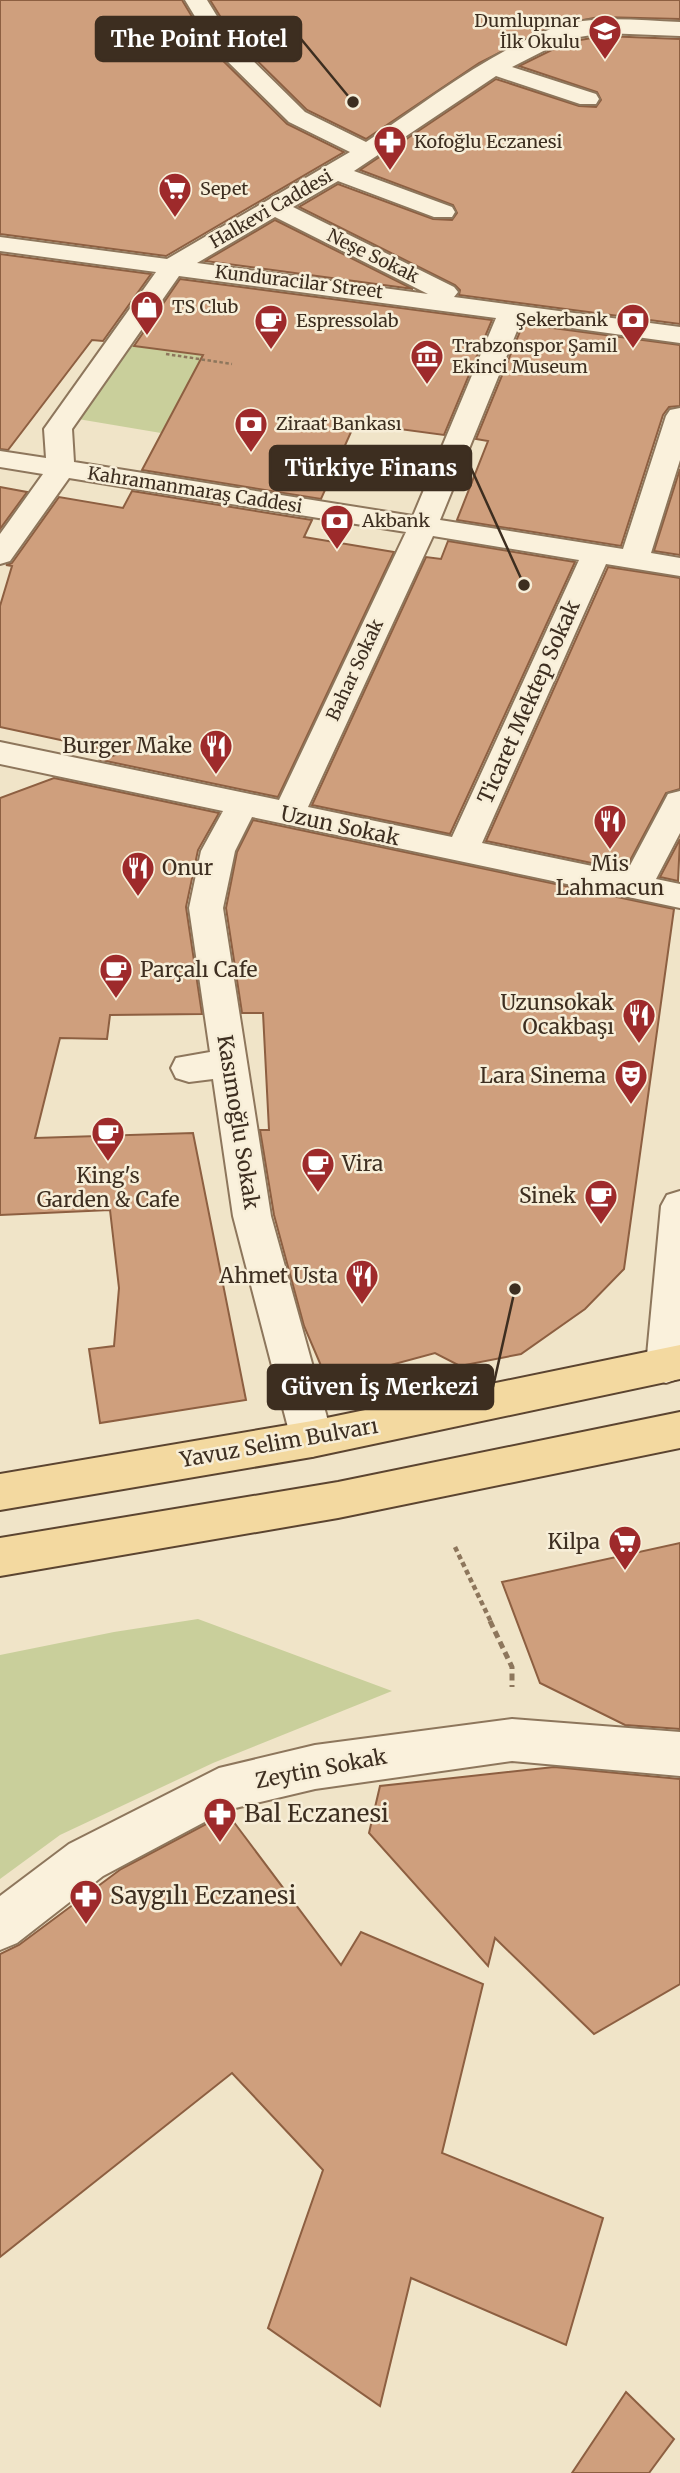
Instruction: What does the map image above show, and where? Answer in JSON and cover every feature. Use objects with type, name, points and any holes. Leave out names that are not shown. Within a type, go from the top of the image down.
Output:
[{"type":"main road","name":"Yavuz Selim Bulvarı","points":[[0,1492],[312,1439],[673,1364]]},
{"type":"main road","points":[[0,1557],[338,1500],[680,1430]]},
{"type":"street","points":[[195,0],[222,43],[297,117],[367,151]]},
{"type":"street","name":"Halkevi Caddesi","points":[[61,469],[58,429],[173,266],[336,172],[493,68],[561,33],[604,26],[680,29]]},
{"type":"street","points":[[493,68],[588,99]]},
{"type":"street","points":[[336,172],[443,212]]},
{"type":"street","name":"Neşe Sokak","points":[[274,207],[471,305]]},
{"type":"street","name":"Kunduracilar Street","points":[[0,244],[680,335]]},
{"type":"street","name":"Bahar Sokak","points":[[288,815],[423,526],[512,311]]},
{"type":"street","points":[[634,560],[680,416]]},
{"type":"street","name":"Kahramanmaraş Caddesi","points":[[0,459],[680,567]]},
{"type":"street","points":[[0,555],[61,469]]},
{"type":"street","name":"Ticaret Mektep Sokak","points":[[461,851],[596,554]]},
{"type":"street","name":"Uzun Sokak","points":[[2,756],[680,896]]},
{"type":"street","points":[[635,887],[680,802]]},
{"type":"street","name":"Kasımoğlu Sokak","points":[[242,806],[218,851],[206,908],[252,1216],[312,1439]]},
{"type":"street","points":[[189,1068],[229,1064]]},
{"type":"street","points":[[673,1364],[680,1206]]},
{"type":"street","name":"Zeytin Sokak","points":[[0,1926],[86,1860],[219,1790],[315,1767],[512,1740],[680,1754]]},
{"type":"path","points":[[117,346],[232,364]]},
{"type":"path","points":[[455,1546],[512,1667]]},
{"type":"green space","points":[[128,345],[233,360],[360,411],[186,386],[161,433],[72,418]]},
{"type":"green space","points":[[198,1619],[392,1691],[213,1763],[60,1835],[0,1879],[0,1655],[114,1632]]},
{"type":"building","points":[[0,0],[182,0],[212,50],[287,124],[344,152],[166,256],[0,234]]},
{"type":"building","points":[[210,0],[680,0],[680,19],[599,17],[552,26],[479,63],[366,139],[307,110],[233,37]]},
{"type":"building","points":[[604,36],[680,39],[680,324],[459,295],[460,290],[455,285],[299,207],[338,184],[433,219],[452,220],[457,213],[453,205],[360,170],[496,79],[579,106],[596,107],[601,100],[597,92],[519,66],[568,42]]},
{"type":"building","points":[[275,220],[413,289],[205,261]]},
{"type":"building","points":[[0,254],[151,274],[103,341],[92,340],[8,450],[0,449]]},
{"type":"building","points":[[180,279],[492,320],[444,435],[355,423],[321,499],[142,470],[203,355],[134,346]]},
{"type":"building","points":[[523,324],[680,345],[680,406],[669,407],[663,415],[621,546],[457,520],[488,441],[476,439]]},
{"type":"building","points":[[680,469],[680,555],[654,551]]},
{"type":"building","points":[[0,487],[27,492],[0,529]]},
{"type":"building","points":[[132,491],[312,520],[304,537],[394,552],[278,797],[101,760],[121,753],[0,727],[0,606],[12,566],[6,565],[12,563],[59,497],[123,508]]},
{"type":"building","points":[[448,541],[575,562],[450,834],[312,805],[426,557],[441,559]]},
{"type":"building","points":[[608,567],[680,578],[680,789],[666,793],[625,870],[486,841]]},
{"type":"building","points":[[54,778],[219,813],[198,850],[186,907],[202,1014],[110,1015],[107,1039],[60,1038],[35,1138],[193,1133],[246,1400],[100,1423],[89,1349],[114,1346],[119,1288],[110,1210],[0,1215],[0,798]]},
{"type":"building","points":[[253,820],[674,909],[624,1269],[585,1309],[521,1354],[460,1366],[435,1353],[328,1382],[304,1326],[274,1215],[260,1130],[269,1130],[263,1013],[242,1013],[226,908],[237,852]]},
{"type":"building","points":[[680,839],[678,881],[660,877]]},
{"type":"building","points":[[680,1543],[680,1729],[625,1725],[540,1683],[502,1582]]},
{"type":"building","points":[[554,1767],[680,1779],[680,1984],[594,2034],[495,1938],[488,1966],[369,1833],[380,1786]]},
{"type":"building","points":[[227,1813],[341,1965],[361,1932],[483,1984],[442,2153],[603,2218],[566,2345],[411,2278],[380,2406],[268,2328],[323,2170],[232,2073],[0,2257],[0,1954],[19,1945],[121,1869]]},
{"type":"building","points":[[626,2392],[674,2439],[649,2473],[572,2473]]},
{"type":"place","name":"Dumlupınar İlk Okulu","points":[[605,61]]},
{"type":"place","name":"The Point Hotel","points":[[353,102]]},
{"type":"place","name":"Kofoğlu Eczanesi","points":[[390,172]]},
{"type":"place","name":"Sepet","points":[[175,219]]},
{"type":"place","name":"TS Club","points":[[147,337]]},
{"type":"place","name":"Şekerbank","points":[[633,350]]},
{"type":"place","name":"Espressolab","points":[[271,351]]},
{"type":"place","name":"Trabzonspor Şamil Ekinci Museum","points":[[427,386]]},
{"type":"place","name":"Ziraat Bankası","points":[[251,454]]},
{"type":"place","name":"Akbank","points":[[337,551]]},
{"type":"place","name":"Türkiye Finans","points":[[524,585]]},
{"type":"place","name":"Burger Make","points":[[216,776]]},
{"type":"place","name":"Mis Lahmacun","points":[[610,851]]},
{"type":"place","name":"Onur","points":[[138,898]]},
{"type":"place","name":"Parçalı Cafe","points":[[116,1000]]},
{"type":"place","name":"Uzunsokak Ocakbaşı","points":[[639,1045]]},
{"type":"place","name":"Lara Sinema","points":[[631,1106]]},
{"type":"place","name":"King's Garden & Cafe","points":[[108,1163]]},
{"type":"place","name":"Vira","points":[[318,1194]]},
{"type":"place","name":"Sinek","points":[[601,1226]]},
{"type":"place","name":"Güven İş Merkezi","points":[[515,1289]]},
{"type":"place","name":"Ahmet Usta","points":[[362,1306]]},
{"type":"place","name":"Kilpa","points":[[625,1572]]},
{"type":"place","name":"Bal Eczanesi","points":[[220,1844]]},
{"type":"place","name":"Saygılı Eczanesi","points":[[86,1926]]}]
